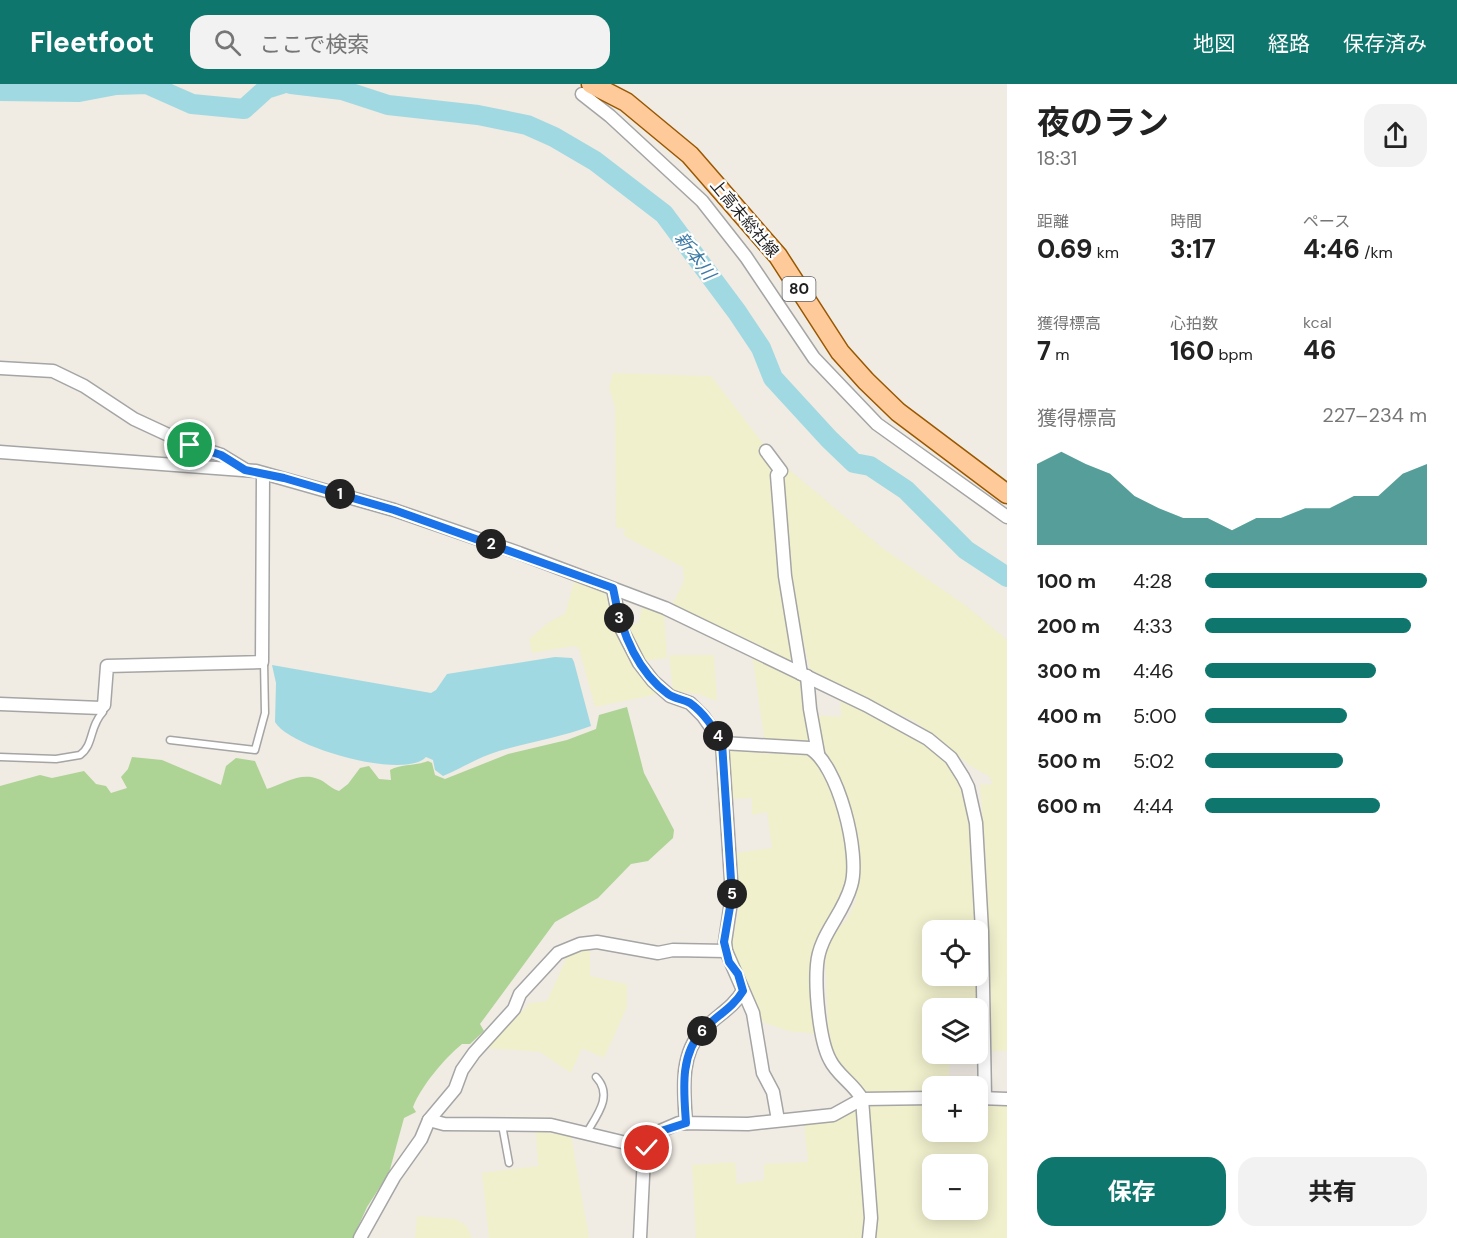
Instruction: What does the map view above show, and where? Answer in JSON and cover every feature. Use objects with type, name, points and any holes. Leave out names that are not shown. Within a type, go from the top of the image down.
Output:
[{"type":"main road","name":"上高末総社線","points":[[587,89],[626,102],[690,155],[773,250],[840,352],[866,381],[898,411],[1007,494]]},
{"type":"street","points":[[587,89],[610,116],[702,201],[746,257],[814,358],[870,418],[913,452],[1007,517]]},
{"type":"street","points":[[0,368],[53,371],[84,386],[134,419],[190,445],[221,455],[245,470]]},
{"type":"street","points":[[766,451],[781,471],[777,475],[785,576],[819,753],[827,764],[847,820],[852,851],[852,884],[843,906],[821,944],[817,966],[823,1041],[830,1061],[857,1090],[861,1099],[871,1218],[869,1238]]},
{"type":"street","points":[[0,452],[245,470],[284,478],[394,510],[665,608],[804,675],[928,739],[951,758],[968,788],[979,848],[986,1054],[984,1076]]},
{"type":"street","points":[[0,704],[101,708],[104,705],[107,666],[262,662],[263,475]]},
{"type":"street","points":[[613,588],[621,628],[639,663],[653,681],[670,696],[690,703],[704,716],[722,743],[732,895],[724,942],[753,1013],[763,1073],[773,1092],[778,1120]]},
{"type":"street","points":[[722,743],[809,748],[819,753]]},
{"type":"street","points":[[360,1238],[394,1177],[421,1139],[429,1120],[455,1089],[462,1070],[474,1053],[514,1009],[520,994],[558,953],[580,944],[597,942],[658,953],[673,950],[726,951]]},
{"type":"street","points":[[686,1123],[685,1064],[689,1053],[703,1030],[736,1004],[743,991]]},
{"type":"street","points":[[640,1238],[644,1156],[658,1132],[686,1123],[748,1124],[832,1115],[861,1099],[922,1098]]},
{"type":"street","points":[[988,1098],[1007,1099]]},
{"type":"street","points":[[429,1120],[444,1124],[551,1125],[647,1148]]},
{"type":"lane","points":[[170,740],[255,750],[265,713],[264,662]]},
{"type":"lane","points":[[0,757],[56,759],[80,755],[90,743],[92,727],[103,712],[101,708]]},
{"type":"lane","points":[[587,1132],[604,1098],[603,1085],[596,1077]]},
{"type":"lane","points":[[502,1124],[509,1163]]},
{"type":"green space","points":[[613,373],[711,376],[766,447],[761,453],[774,472],[793,657],[791,664],[671,607],[684,581],[683,567],[624,536],[625,529],[616,527],[615,407],[609,388]]},
{"type":"green space","points":[[786,467],[881,547],[965,605],[1007,640],[1007,1051],[992,1051],[986,858],[980,785],[992,784],[990,777],[969,765],[942,741],[914,721],[811,673],[791,590],[781,482]]},
{"type":"green space","points":[[574,582],[608,591],[622,638],[637,671],[658,694],[595,707],[579,648],[573,646],[532,653],[529,639],[549,622],[565,614]]},
{"type":"green space","points":[[643,603],[664,613],[667,658],[643,661],[626,629],[639,622]]},
{"type":"green space","points":[[752,654],[803,679],[811,745],[765,744]]},
{"type":"green space","points":[[669,655],[714,655],[717,701],[699,694],[673,691]]},
{"type":"green space","points":[[841,698],[908,734],[944,758],[958,781],[970,820],[976,920],[922,920],[922,986],[979,986],[980,998],[922,998],[922,1064],[949,1064],[949,1076],[922,1076],[922,1095],[867,1094],[833,1057],[828,1026],[825,950],[830,938],[847,919],[856,901],[857,837],[852,817],[815,726],[814,715],[841,717]]},
{"type":"green space","points":[[627,707],[644,773],[674,830],[673,838],[648,861],[631,864],[598,898],[555,922],[480,1024],[484,1031],[470,1044],[462,1044],[434,1073],[413,1107],[416,1112],[404,1118],[389,1173],[367,1207],[353,1238],[0,1238],[0,786],[40,775],[52,778],[84,771],[96,784],[106,786],[111,793],[127,788],[121,777],[128,769],[132,757],[162,760],[221,785],[226,766],[236,758],[255,761],[267,789],[292,780],[311,777],[339,791],[348,784],[360,768],[369,766],[379,779],[391,780],[390,770],[428,761],[432,763],[435,775],[445,779],[508,754],[567,740],[596,729],[599,715]]},
{"type":"green space","points":[[726,747],[756,753],[805,755],[814,759],[823,767],[844,824],[847,868],[845,891],[815,945],[813,975],[819,1034],[788,1031],[763,1022],[745,986],[745,976],[735,960],[732,944],[739,908],[735,853],[772,848],[767,812],[752,815],[752,798],[730,799]]},
{"type":"green space","points":[[590,948],[590,976],[627,984],[627,1007],[604,1058],[582,1048],[571,1073],[540,1052],[487,1048],[530,1003],[547,1001],[567,957],[575,950]]},
{"type":"green space","points":[[871,1102],[922,1102],[922,1142],[988,1142],[988,1104],[1007,1104],[1007,1238],[874,1238],[877,1219],[867,1108]]},
{"type":"green space","points":[[854,1108],[858,1111],[866,1202],[864,1238],[696,1238],[692,1165],[735,1162],[737,1184],[764,1180],[764,1164],[808,1162],[804,1123]]},
{"type":"green space","points":[[536,1132],[571,1135],[589,1238],[489,1238],[482,1173],[538,1166]]},
{"type":"green space","points":[[417,1216],[456,1219],[467,1226],[472,1238],[415,1238]]},
{"type":"water","points":[[555,657],[572,658],[591,726],[492,753],[443,776],[435,770],[433,760],[426,757],[414,763],[396,765],[348,758],[302,742],[285,732],[275,722],[276,683],[272,665],[431,693],[436,690],[447,674]]},
{"type":"waterway","name":"新本川","points":[[0,91],[79,92],[116,85],[147,84],[192,104],[244,109],[266,89],[282,84]]},
{"type":"waterway","name":"新本川","points":[[291,84],[342,90],[388,105],[478,115],[527,125],[554,137],[595,161],[664,214],[761,348],[773,378],[829,439],[854,463],[870,466],[906,490],[966,550],[1007,577]]},
{"type":"route","points":[[190,445],[221,455],[245,470],[284,478],[394,510],[613,588],[621,628],[639,663],[653,681],[670,696],[690,703],[704,716],[717,734],[722,743],[729,870],[732,881],[731,912],[724,942],[729,962],[742,982],[743,991],[736,1004],[703,1030],[689,1053],[685,1064],[686,1123],[679,1123],[658,1132],[647,1148]]}]
